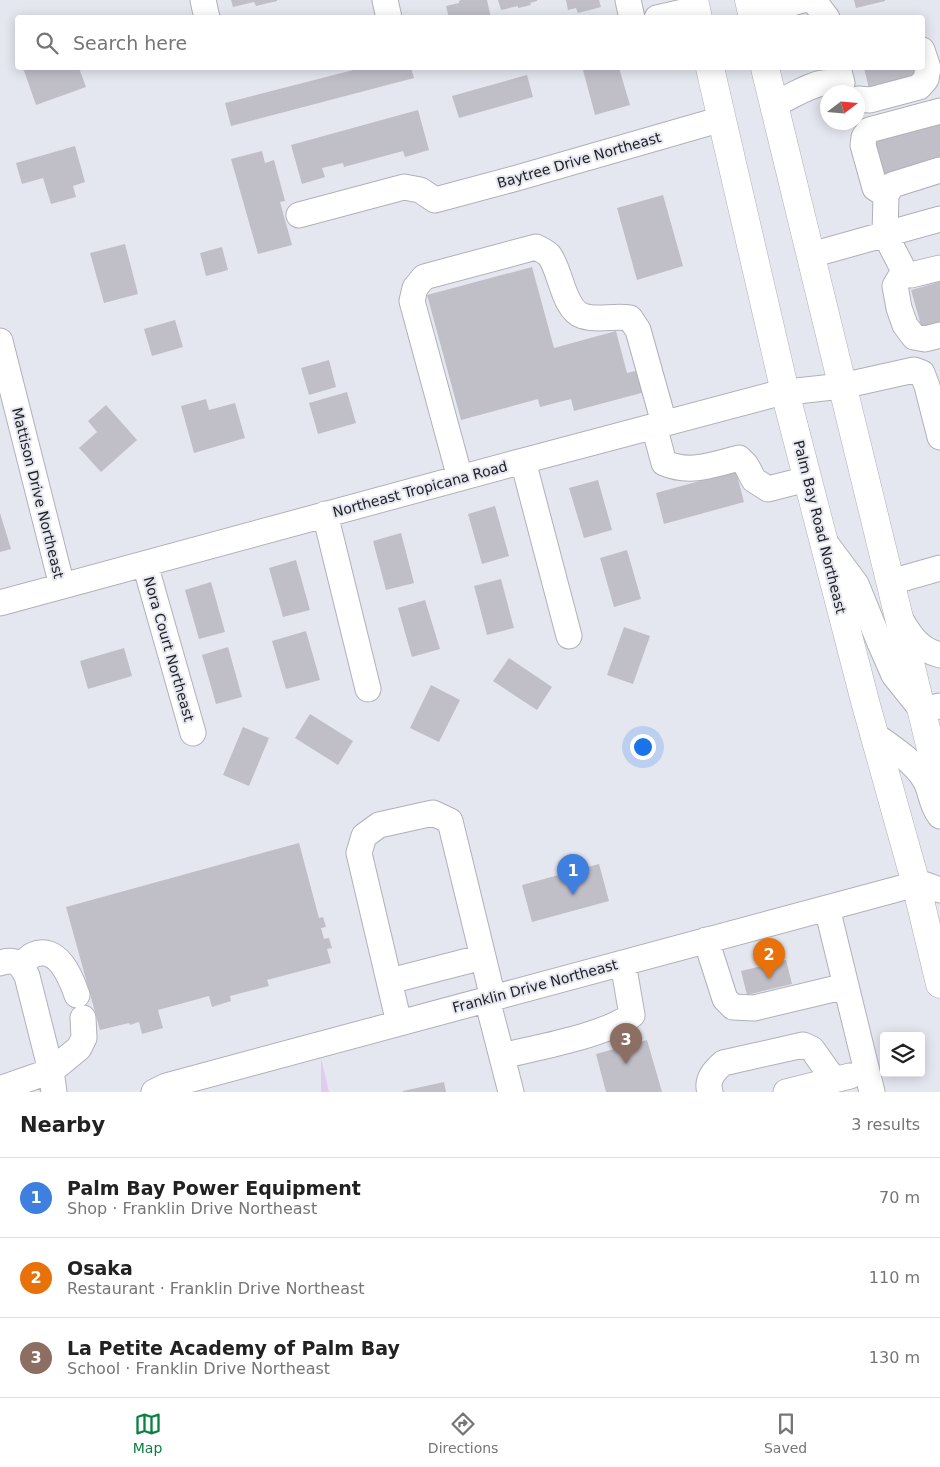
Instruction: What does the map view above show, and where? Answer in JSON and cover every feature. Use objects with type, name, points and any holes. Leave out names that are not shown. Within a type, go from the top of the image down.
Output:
[{"type":"main road","name":"Palm Bay Road Northeast","points":[[710,70],[785,392],[873,734],[928,887],[940,984]]},
{"type":"main road","points":[[766,70],[891,582],[901,620],[931,708],[940,786]]},
{"type":"street","points":[[202,0],[206,15]]},
{"type":"street","points":[[385,0],[388,15]]},
{"type":"street","points":[[628,0],[631,15]]},
{"type":"street","points":[[752,11],[802,0]]},
{"type":"street","points":[[808,0],[814,1],[825,15]]},
{"type":"street","points":[[670,15],[696,9]]},
{"type":"street","points":[[865,97],[870,100],[919,86],[926,79],[928,68],[925,59]]},
{"type":"street","points":[[774,104],[807,88],[823,83],[838,85]]},
{"type":"street","points":[[886,195],[874,188],[863,145],[864,137],[869,130],[940,110]]},
{"type":"street","name":"Baytree Drive Northeast","points":[[299,215],[404,188],[420,190],[435,200],[722,119]]},
{"type":"street","points":[[940,170],[892,185],[886,195],[885,234],[904,271],[911,275],[940,268]]},
{"type":"street","points":[[811,255],[940,219]]},
{"type":"street","points":[[460,478],[412,301],[415,288],[424,278],[536,247],[549,254],[558,270],[566,295],[573,309],[580,316],[592,318],[619,316],[630,318],[638,330],[659,425],[664,463],[670,466],[694,470],[739,458],[746,465],[754,480],[768,489],[807,479]]},
{"type":"street","points":[[904,271],[895,286],[899,308],[905,325],[914,337],[925,338],[940,335]]},
{"type":"street","name":"Mattison Drive Northeast","points":[[0,341],[62,586]]},
{"type":"street","name":"Northeast Tropicana Road","points":[[0,603],[523,460],[785,392],[842,386],[914,370],[922,373],[940,437]]},
{"type":"street","points":[[523,460],[569,636]]},
{"type":"street","points":[[325,514],[368,689]]},
{"type":"street","points":[[823,539],[856,584],[894,675],[931,708]]},
{"type":"street","name":"Nora Court Northeast","points":[[145,564],[192,733]]},
{"type":"street","points":[[891,582],[940,568]]},
{"type":"street","points":[[901,620],[915,642],[931,653],[940,655]]},
{"type":"street","points":[[873,734],[905,757],[925,780],[934,807],[940,816]]},
{"type":"street","points":[[399,1023],[359,852],[364,836],[379,824],[433,813],[450,821],[483,958],[511,1092]]},
{"type":"street","name":"Franklin Drive Northeast","points":[[154,1092],[166,1086],[706,940],[827,908],[928,887]]},
{"type":"street","points":[[786,1092],[834,1080],[869,1082],[827,908]]},
{"type":"street","points":[[706,940],[724,999],[733,1007],[754,1008],[846,986]]},
{"type":"street","points":[[2,1087],[53,1082],[79,1048],[84,1038],[80,1006],[72,980],[62,964],[51,954],[42,953],[10,964]]},
{"type":"street","points":[[390,981],[483,958]]},
{"type":"street","points":[[502,1056],[584,1036],[621,1023],[632,1015],[624,963]]},
{"type":"street","points":[[10,964],[27,976],[53,1082]]},
{"type":"street","points":[[710,1092],[708,1086],[714,1072],[723,1064],[802,1045],[812,1049],[834,1080]]},
{"type":"shaded area","points":[[321,1058],[329,1092],[321,1092]]},
{"type":"building","points":[[231,0],[277,1],[256,6],[254,2],[233,7]]},
{"type":"building","points":[[487,0],[490,15],[448,15],[446,6],[459,3],[459,1]]},
{"type":"building","points":[[498,0],[537,1],[530,3],[531,5],[501,10]]},
{"type":"building","points":[[566,0],[599,0],[601,7],[578,13],[576,8],[568,10]]},
{"type":"building","points":[[854,0],[885,0],[885,1],[856,8]]},
{"type":"building","points":[[24,70],[80,70],[86,87],[36,105]]},
{"type":"building","points":[[353,70],[412,70],[414,78],[231,126],[225,103]]},
{"type":"building","points":[[583,70],[620,70],[630,105],[595,115]]},
{"type":"building","points":[[864,70],[917,70],[921,84],[871,97]]},
{"type":"building","points":[[527,75],[533,97],[459,118],[452,96]]},
{"type":"building","points":[[418,110],[429,150],[405,157],[403,151],[344,167],[343,163],[322,168],[325,177],[302,184],[291,145]]},
{"type":"building","points":[[940,119],[940,157],[934,159],[935,162],[882,176],[872,137]]},
{"type":"building","points":[[75,146],[85,182],[73,186],[76,197],[51,204],[43,178],[22,184],[16,163]]},
{"type":"building","points":[[262,151],[265,163],[274,160],[285,201],[280,202],[292,245],[258,254],[231,159]]},
{"type":"building","points":[[663,195],[683,266],[637,280],[617,208]]},
{"type":"building","points":[[125,244],[138,294],[104,303],[90,253]]},
{"type":"building","points":[[222,247],[228,270],[206,276],[200,253]]},
{"type":"building","points":[[532,267],[554,348],[616,331],[627,373],[639,370],[645,392],[574,411],[571,399],[540,407],[538,399],[461,420],[427,295]]},
{"type":"building","points":[[940,282],[940,324],[922,329],[911,290]]},
{"type":"building","points":[[175,320],[183,347],[152,356],[144,329]]},
{"type":"building","points":[[329,360],[336,387],[309,395],[301,368]]},
{"type":"building","points":[[347,392],[356,423],[318,434],[309,403]]},
{"type":"building","points":[[206,399],[209,410],[235,403],[245,438],[194,453],[181,406]]},
{"type":"building","points":[[106,405],[137,440],[101,472],[79,448],[97,432],[88,421]]},
{"type":"building","points":[[736,471],[744,502],[664,524],[656,493]]},
{"type":"building","points":[[598,480],[612,530],[584,538],[569,488]]},
{"type":"building","points":[[495,506],[509,556],[482,564],[468,514]]},
{"type":"building","points":[[0,513],[11,549],[0,552]]},
{"type":"building","points":[[401,533],[414,583],[386,590],[373,541]]},
{"type":"building","points":[[627,550],[641,599],[614,607],[600,558]]},
{"type":"building","points":[[296,560],[310,610],[283,617],[269,568]]},
{"type":"building","points":[[501,579],[514,628],[487,635],[474,586]]},
{"type":"building","points":[[211,582],[225,632],[199,639],[185,590]]},
{"type":"building","points":[[425,600],[440,649],[412,657],[398,608]]},
{"type":"building","points":[[624,627],[650,636],[633,684],[607,675]]},
{"type":"building","points":[[306,631],[320,680],[286,689],[272,641]]},
{"type":"building","points":[[228,647],[242,697],[216,704],[202,655]]},
{"type":"building","points":[[124,648],[132,676],[88,689],[80,661]]},
{"type":"building","points":[[509,658],[552,687],[537,710],[493,681]]},
{"type":"building","points":[[431,685],[460,700],[439,742],[410,728]]},
{"type":"building","points":[[310,714],[353,741],[338,765],[295,738]]},
{"type":"building","points":[[243,727],[269,738],[249,786],[223,775]]},
{"type":"building","points":[[299,843],[319,918],[323,917],[326,927],[321,928],[324,939],[329,938],[332,948],[327,949],[331,963],[267,980],[269,986],[230,996],[231,1001],[212,1007],[209,996],[158,1010],[163,1028],[142,1034],[139,1022],[100,1030],[66,907]]},
{"type":"building","points":[[599,864],[609,901],[532,922],[522,885]]},
{"type":"building","points":[[786,960],[792,984],[747,995],[741,971]]},
{"type":"building","points":[[647,1040],[662,1092],[606,1092],[596,1054]]},
{"type":"building","points":[[444,1082],[446,1092],[403,1092],[403,1091]]},
{"type":"place","name":"Palm Bay Power Equipment","points":[[573,895]]},
{"type":"place","name":"Osaka","points":[[769,979]]},
{"type":"place","name":"La Petite Academy of Palm Bay","points":[[626,1064]]}]
